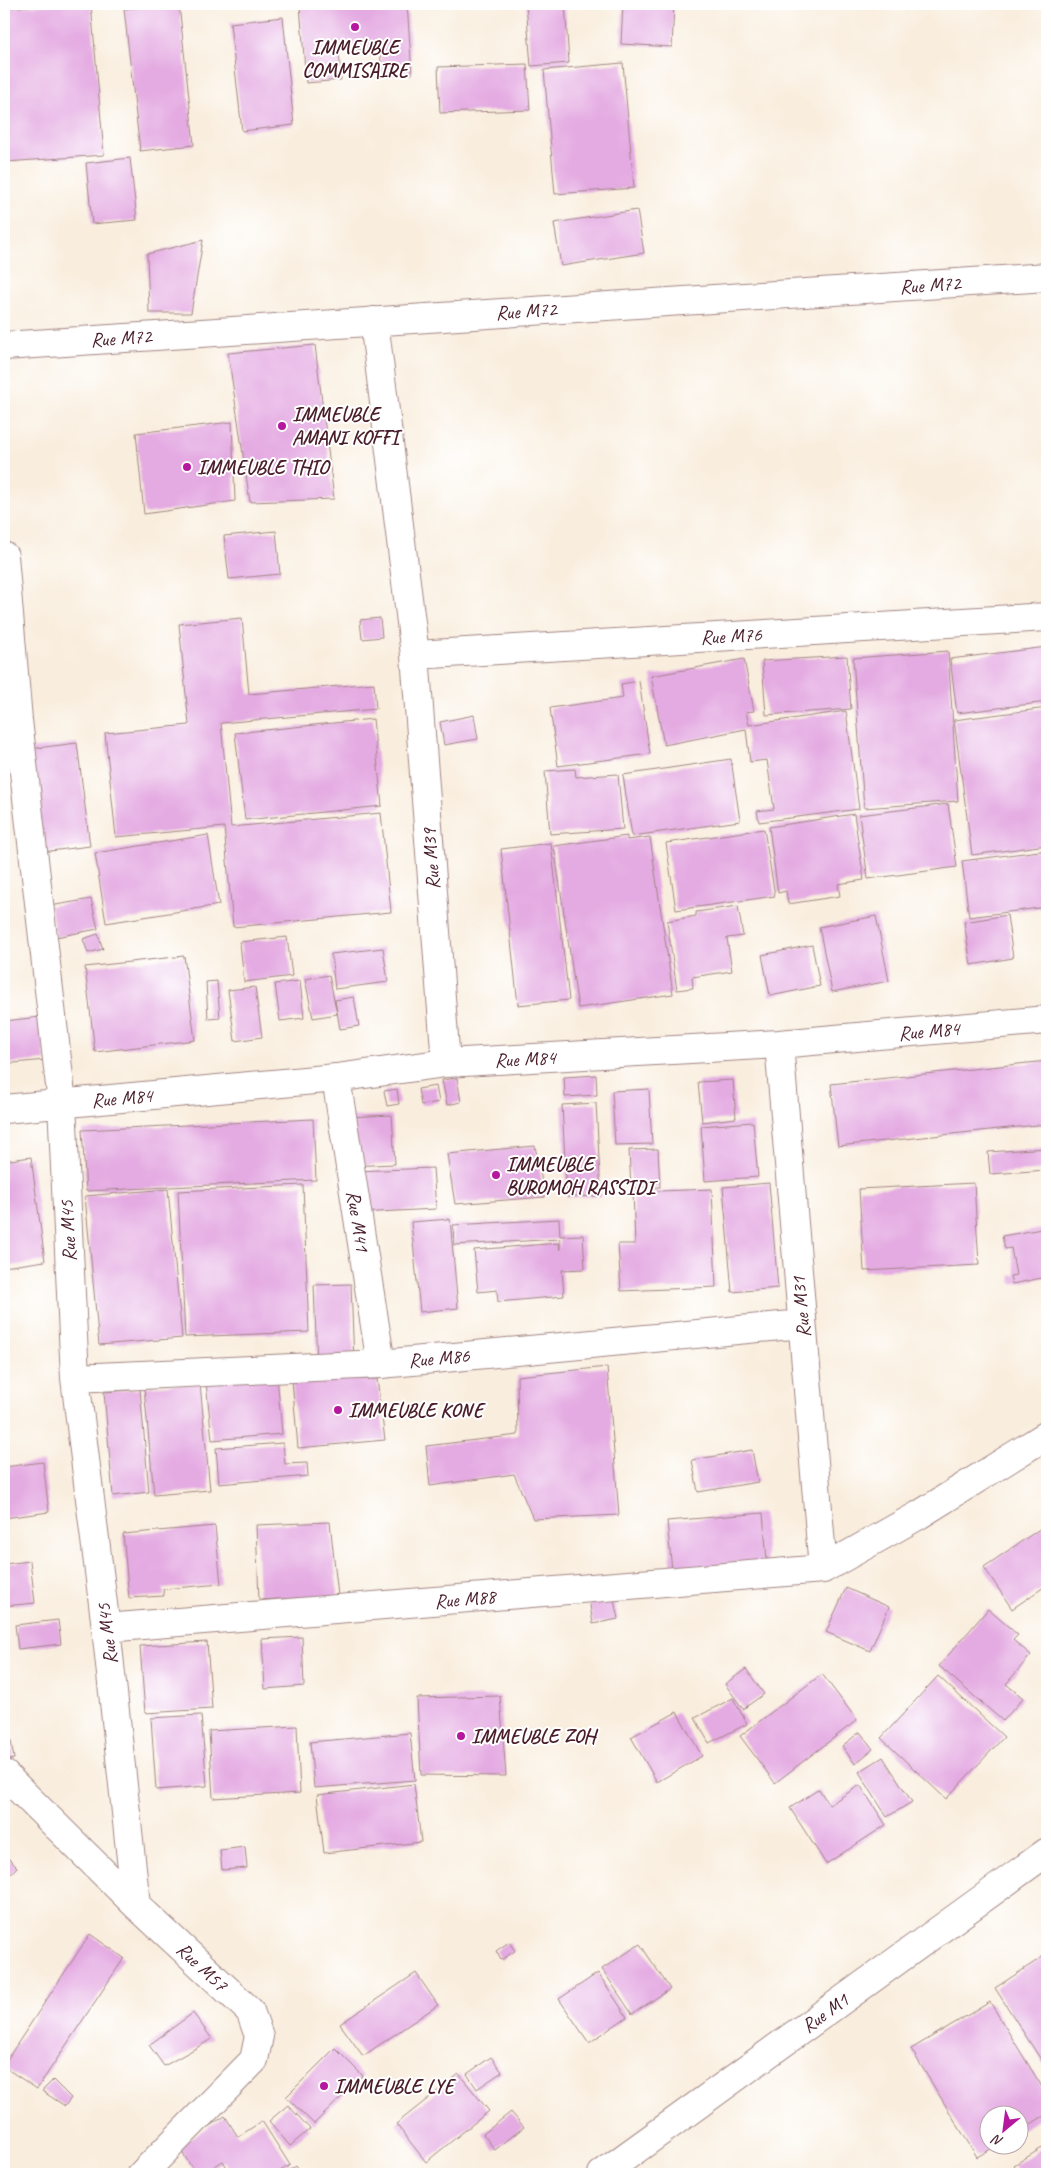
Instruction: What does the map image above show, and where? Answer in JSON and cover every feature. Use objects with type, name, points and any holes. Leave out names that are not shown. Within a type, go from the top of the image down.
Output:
[{"type":"street","name":"Rue M72","points":[[4,346],[1047,277]]},
{"type":"street","name":"Rue M39","points":[[374,321],[415,655],[446,1063]]},
{"type":"street","name":"Rue M45","points":[[4,556],[11,720],[62,1103],[74,1378],[106,1628],[136,1905]]},
{"type":"street","name":"Rue M76","points":[[415,655],[1047,617]]},
{"type":"street","name":"Rue M84","points":[[4,1109],[336,1078],[446,1063],[779,1044],[1047,1020]]},
{"type":"street","name":"Rue M31","points":[[779,1044],[823,1569]]},
{"type":"street","name":"Rue M41","points":[[336,1078],[381,1364]]},
{"type":"street","name":"Rue M86","points":[[74,1378],[381,1364],[802,1324]]},
{"type":"street","points":[[823,1569],[919,1516],[1047,1435]]},
{"type":"street","name":"Rue M88","points":[[106,1628],[823,1569]]},
{"type":"street","name":"Rue M57","points":[[4,1774],[136,1905],[250,2011],[259,2036],[254,2060],[142,2174]]},
{"type":"street","name":"Rue M1","points":[[602,2174],[1047,1852]]},
{"type":"building","points":[[58,4],[91,4],[104,155],[6,162],[4,142],[4,8]]},
{"type":"building","points":[[179,4],[194,145],[140,151],[124,9]]},
{"type":"building","name":"IMMEUBLE COMMISAIRE","points":[[407,4],[412,74],[382,76],[380,48],[339,51],[341,80],[306,83],[300,5]]},
{"type":"building","points":[[526,4],[565,4],[569,63],[531,66]]},
{"type":"building","points":[[623,4],[674,4],[672,47],[621,44]]},
{"type":"building","points":[[283,17],[294,125],[242,131],[230,23]]},
{"type":"building","points":[[623,63],[634,188],[555,194],[544,70]]},
{"type":"building","points":[[527,64],[530,110],[440,113],[438,67]]},
{"type":"building","points":[[130,158],[137,220],[92,224],[86,163]]},
{"type":"building","points":[[637,210],[644,253],[561,266],[554,223]]},
{"type":"building","points":[[203,240],[191,313],[149,313],[147,254]]},
{"type":"building","name":"IMMEUBLE AMANI KOFFI","points":[[315,345],[334,499],[250,502],[228,353]]},
{"type":"building","name":"IMMEUBLE THIO","points":[[232,422],[235,501],[144,514],[136,433]]},
{"type":"building","points":[[276,531],[280,574],[229,579],[224,536]]},
{"type":"building","points":[[242,618],[249,694],[374,683],[376,709],[221,723],[231,827],[381,813],[391,912],[233,927],[224,827],[116,837],[105,733],[189,725],[179,624]]},
{"type":"building","points":[[380,618],[382,637],[362,639],[360,620]]},
{"type":"building","points":[[1047,647],[1047,702],[957,713],[950,659]]},
{"type":"building","points":[[948,651],[958,801],[864,808],[853,658]]},
{"type":"building","points":[[847,656],[851,709],[766,715],[762,661]]},
{"type":"building","points":[[744,659],[754,711],[746,712],[749,725],[846,711],[859,809],[759,822],[757,811],[774,809],[767,760],[750,762],[746,729],[664,745],[651,676]]},
{"type":"building","points":[[639,681],[650,754],[558,766],[550,708],[623,698],[621,684]]},
{"type":"building","points":[[1047,708],[1047,845],[972,855],[954,720]]},
{"type":"building","points":[[474,715],[478,739],[444,745],[440,722]]},
{"type":"building","points":[[373,719],[382,806],[245,820],[235,733]]},
{"type":"building","points":[[77,743],[90,846],[42,852],[29,749]]},
{"type":"building","points":[[731,759],[740,821],[632,836],[623,775]]},
{"type":"building","points":[[575,769],[576,777],[618,774],[623,829],[550,834],[545,771]]},
{"type":"building","points":[[948,804],[957,867],[868,879],[859,815]]},
{"type":"building","points":[[854,814],[864,880],[838,884],[840,896],[788,904],[786,891],[778,893],[769,827]]},
{"type":"building","points":[[764,829],[775,896],[676,910],[666,843]]},
{"type":"building","points":[[208,835],[219,905],[106,923],[95,853]]},
{"type":"building","points":[[627,836],[627,840],[650,837],[673,994],[578,1008],[554,846]]},
{"type":"building","points":[[551,843],[569,1000],[518,1005],[501,849]]},
{"type":"building","points":[[1047,850],[1047,907],[969,917],[962,861]]},
{"type":"building","points":[[91,899],[98,929],[56,937],[50,906]]},
{"type":"building","points":[[738,906],[743,936],[727,938],[732,971],[692,977],[693,988],[677,990],[667,921],[696,916],[696,912]]},
{"type":"building","points":[[1007,915],[1013,958],[971,965],[964,922]]},
{"type":"building","points":[[876,916],[889,981],[832,992],[819,927]]},
{"type":"building","points":[[98,934],[103,949],[88,953],[83,939]]},
{"type":"building","points":[[287,937],[292,976],[244,982],[240,942]]},
{"type":"building","points":[[812,945],[820,986],[770,996],[762,955]]},
{"type":"building","points":[[383,948],[388,982],[335,989],[331,954]]},
{"type":"building","points":[[184,956],[195,1040],[95,1052],[85,967]]},
{"type":"building","points":[[329,975],[337,1014],[313,1018],[305,979]]},
{"type":"building","points":[[217,981],[220,1018],[208,1019],[206,982]]},
{"type":"building","points":[[300,981],[304,1018],[280,1021],[275,984]]},
{"type":"building","points":[[255,987],[262,1037],[235,1041],[228,990]]},
{"type":"building","points":[[354,997],[359,1026],[340,1029],[335,1000]]},
{"type":"building","points":[[40,1017],[45,1060],[4,1064],[4,1021]]},
{"type":"building","points":[[1047,1061],[1047,1124],[838,1146],[831,1084]]},
{"type":"building","points":[[596,1075],[597,1095],[565,1097],[564,1077]]},
{"type":"building","points":[[457,1078],[461,1102],[447,1105],[442,1080]]},
{"type":"building","points":[[733,1080],[736,1118],[702,1122],[698,1082]]},
{"type":"building","points":[[436,1086],[439,1102],[421,1105],[418,1089]]},
{"type":"building","points":[[397,1089],[399,1104],[387,1106],[384,1091]]},
{"type":"building","points":[[649,1089],[652,1144],[615,1145],[612,1091]]},
{"type":"building","points":[[596,1103],[601,1196],[567,1197],[562,1105]]},
{"type":"building","points":[[392,1115],[395,1164],[349,1166],[347,1117]]},
{"type":"building","points":[[313,1119],[316,1180],[86,1191],[82,1130]]},
{"type":"building","points":[[753,1122],[758,1177],[705,1181],[701,1126]]},
{"type":"building","name":"IMMEUBLE BUROMOH RASSIDI","points":[[535,1146],[545,1197],[455,1204],[447,1154]]},
{"type":"building","points":[[1047,1148],[1047,1170],[990,1174],[988,1152]]},
{"type":"building","points":[[658,1149],[660,1187],[631,1188],[629,1150]]},
{"type":"building","points":[[31,1157],[45,1261],[4,1267],[4,1161]]},
{"type":"building","points":[[433,1168],[436,1209],[358,1213],[356,1171]]},
{"type":"building","points":[[769,1183],[778,1288],[732,1292],[723,1187]]},
{"type":"building","points":[[974,1183],[979,1265],[864,1271],[859,1189]]},
{"type":"building","points":[[303,1185],[309,1332],[185,1337],[178,1191]]},
{"type":"building","points":[[168,1189],[182,1338],[99,1345],[85,1196]]},
{"type":"building","points":[[712,1189],[716,1287],[621,1291],[618,1244],[635,1244],[633,1192]]},
{"type":"building","points":[[450,1219],[458,1308],[420,1312],[411,1222]]},
{"type":"building","points":[[559,1219],[560,1236],[583,1235],[585,1269],[562,1270],[564,1296],[498,1302],[497,1290],[478,1292],[474,1250],[559,1243],[560,1250],[560,1239],[454,1245],[453,1225]]},
{"type":"building","points":[[1047,1228],[1047,1277],[1012,1284],[1010,1276],[1016,1275],[1011,1248],[1005,1249],[1002,1236]]},
{"type":"building","points":[[351,1284],[354,1363],[317,1364],[314,1285]]},
{"type":"building","points":[[607,1367],[619,1515],[533,1519],[514,1474],[430,1486],[426,1446],[518,1435],[517,1376]]},
{"type":"building","points":[[277,1375],[282,1434],[212,1440],[206,1382]]},
{"type":"building","name":"IMMEUBLE KONE","points":[[377,1379],[385,1440],[298,1448],[292,1380]]},
{"type":"building","points":[[200,1383],[210,1490],[154,1495],[144,1387]]},
{"type":"building","points":[[140,1389],[149,1492],[113,1496],[104,1392]]},
{"type":"building","points":[[283,1443],[285,1464],[307,1463],[308,1476],[219,1484],[216,1448]]},
{"type":"building","points":[[752,1450],[758,1482],[698,1492],[692,1460]]},
{"type":"building","points":[[43,1462],[49,1512],[4,1518],[4,1467]]},
{"type":"building","points":[[763,1513],[768,1572],[673,1580],[667,1521]]},
{"type":"building","points":[[330,1522],[338,1596],[259,1600],[256,1525]]},
{"type":"building","points":[[1047,1524],[1047,1585],[1012,1609],[984,1567]]},
{"type":"building","points":[[215,1526],[221,1584],[163,1589],[164,1596],[129,1598],[123,1534]]},
{"type":"building","points":[[30,1561],[35,1603],[4,1606],[4,1564]]},
{"type":"building","points":[[846,1588],[889,1607],[870,1651],[826,1632]]},
{"type":"building","points":[[613,1595],[618,1619],[593,1624],[589,1599]]},
{"type":"building","points":[[988,1609],[1018,1635],[1013,1640],[1031,1655],[1006,1684],[1023,1698],[1003,1721],[939,1666]]},
{"type":"building","points":[[58,1620],[61,1644],[18,1649],[15,1625]]},
{"type":"building","points":[[302,1637],[304,1686],[265,1689],[262,1639]]},
{"type":"building","points":[[207,1642],[212,1709],[145,1713],[140,1646]]},
{"type":"building","points":[[4,1664],[9,1721],[4,1721]]},
{"type":"building","points":[[746,1669],[764,1694],[743,1709],[725,1684]]},
{"type":"building","points":[[822,1674],[857,1720],[775,1783],[740,1736]]},
{"type":"building","points":[[938,1676],[1004,1737],[946,1799],[881,1738]]},
{"type":"building","name":"IMMEUBLE ZOH","points":[[500,1696],[506,1776],[421,1775],[417,1698]]},
{"type":"building","points":[[733,1698],[747,1724],[709,1743],[695,1718]]},
{"type":"building","points":[[677,1712],[702,1756],[657,1782],[631,1737]]},
{"type":"building","points":[[201,1715],[207,1786],[156,1790],[151,1718]]},
{"type":"building","points":[[297,1726],[300,1793],[213,1798],[209,1731]]},
{"type":"building","points":[[860,1732],[873,1749],[855,1764],[842,1746]]},
{"type":"building","points":[[410,1733],[415,1780],[314,1788],[310,1742]]},
{"type":"building","points":[[10,1735],[14,1759],[4,1761],[4,1737]]},
{"type":"building","points":[[883,1757],[912,1802],[887,1817],[859,1772]]},
{"type":"building","points":[[414,1784],[421,1842],[324,1853],[317,1795]]},
{"type":"building","points":[[860,1785],[886,1825],[826,1864],[790,1808],[819,1789],[829,1805]]},
{"type":"building","points":[[245,1847],[247,1868],[222,1870],[220,1850]]},
{"type":"building","points":[[4,1854],[17,1867],[4,1881]]},
{"type":"building","points":[[90,1934],[124,1958],[37,2089],[4,2067],[4,2064]]},
{"type":"building","points":[[509,1942],[515,1951],[501,1960],[496,1951]]},
{"type":"building","points":[[640,1944],[670,1989],[632,2014],[602,1969]]},
{"type":"building","points":[[1047,1954],[1047,2069],[995,1988]]},
{"type":"building","points":[[416,1973],[438,2005],[363,2056],[340,2024]]},
{"type":"building","points":[[598,1973],[627,2017],[589,2043],[559,1999]]},
{"type":"building","points":[[990,2002],[1047,2095],[1047,2114],[1028,2126],[1028,2106],[978,2106],[979,2156],[977,2157],[911,2049]]},
{"type":"building","points":[[193,2013],[212,2039],[164,2066],[149,2045]]},
{"type":"building","name":"IMMEUBLE LYE","points":[[335,2048],[363,2076],[314,2124],[286,2097]]},
{"type":"building","points":[[491,2057],[502,2072],[477,2089],[467,2074]]},
{"type":"building","points":[[459,2074],[489,2111],[426,2162],[396,2124]]},
{"type":"building","points":[[53,2080],[71,2098],[65,2106],[42,2091]]},
{"type":"building","points":[[288,2105],[310,2129],[290,2146],[269,2121]]},
{"type":"building","points":[[511,2112],[524,2127],[495,2150],[483,2134]]},
{"type":"building","points":[[225,2116],[238,2137],[262,2121],[290,2165],[275,2174],[231,2174],[223,2161],[202,2174],[196,2174],[178,2146]]},
{"type":"building","points":[[1047,2145],[1047,2174],[1020,2174],[1014,2165]]},
{"type":"building","points":[[296,2166],[301,2174],[283,2174]]},
{"type":"place","name":"IMMEUBLE COMMISAIRE","points":[[355,27]]},
{"type":"place","name":"IMMEUBLE AMANI KOFFI","points":[[282,426]]},
{"type":"place","name":"IMMEUBLE THIO","points":[[187,467]]},
{"type":"place","name":"IMMEUBLE BUROMOH RASSIDI","points":[[496,1175]]},
{"type":"place","name":"IMMEUBLE KONE","points":[[338,1410]]},
{"type":"place","name":"IMMEUBLE ZOH","points":[[461,1736]]},
{"type":"place","name":"IMMEUBLE LYE","points":[[324,2086]]}]
